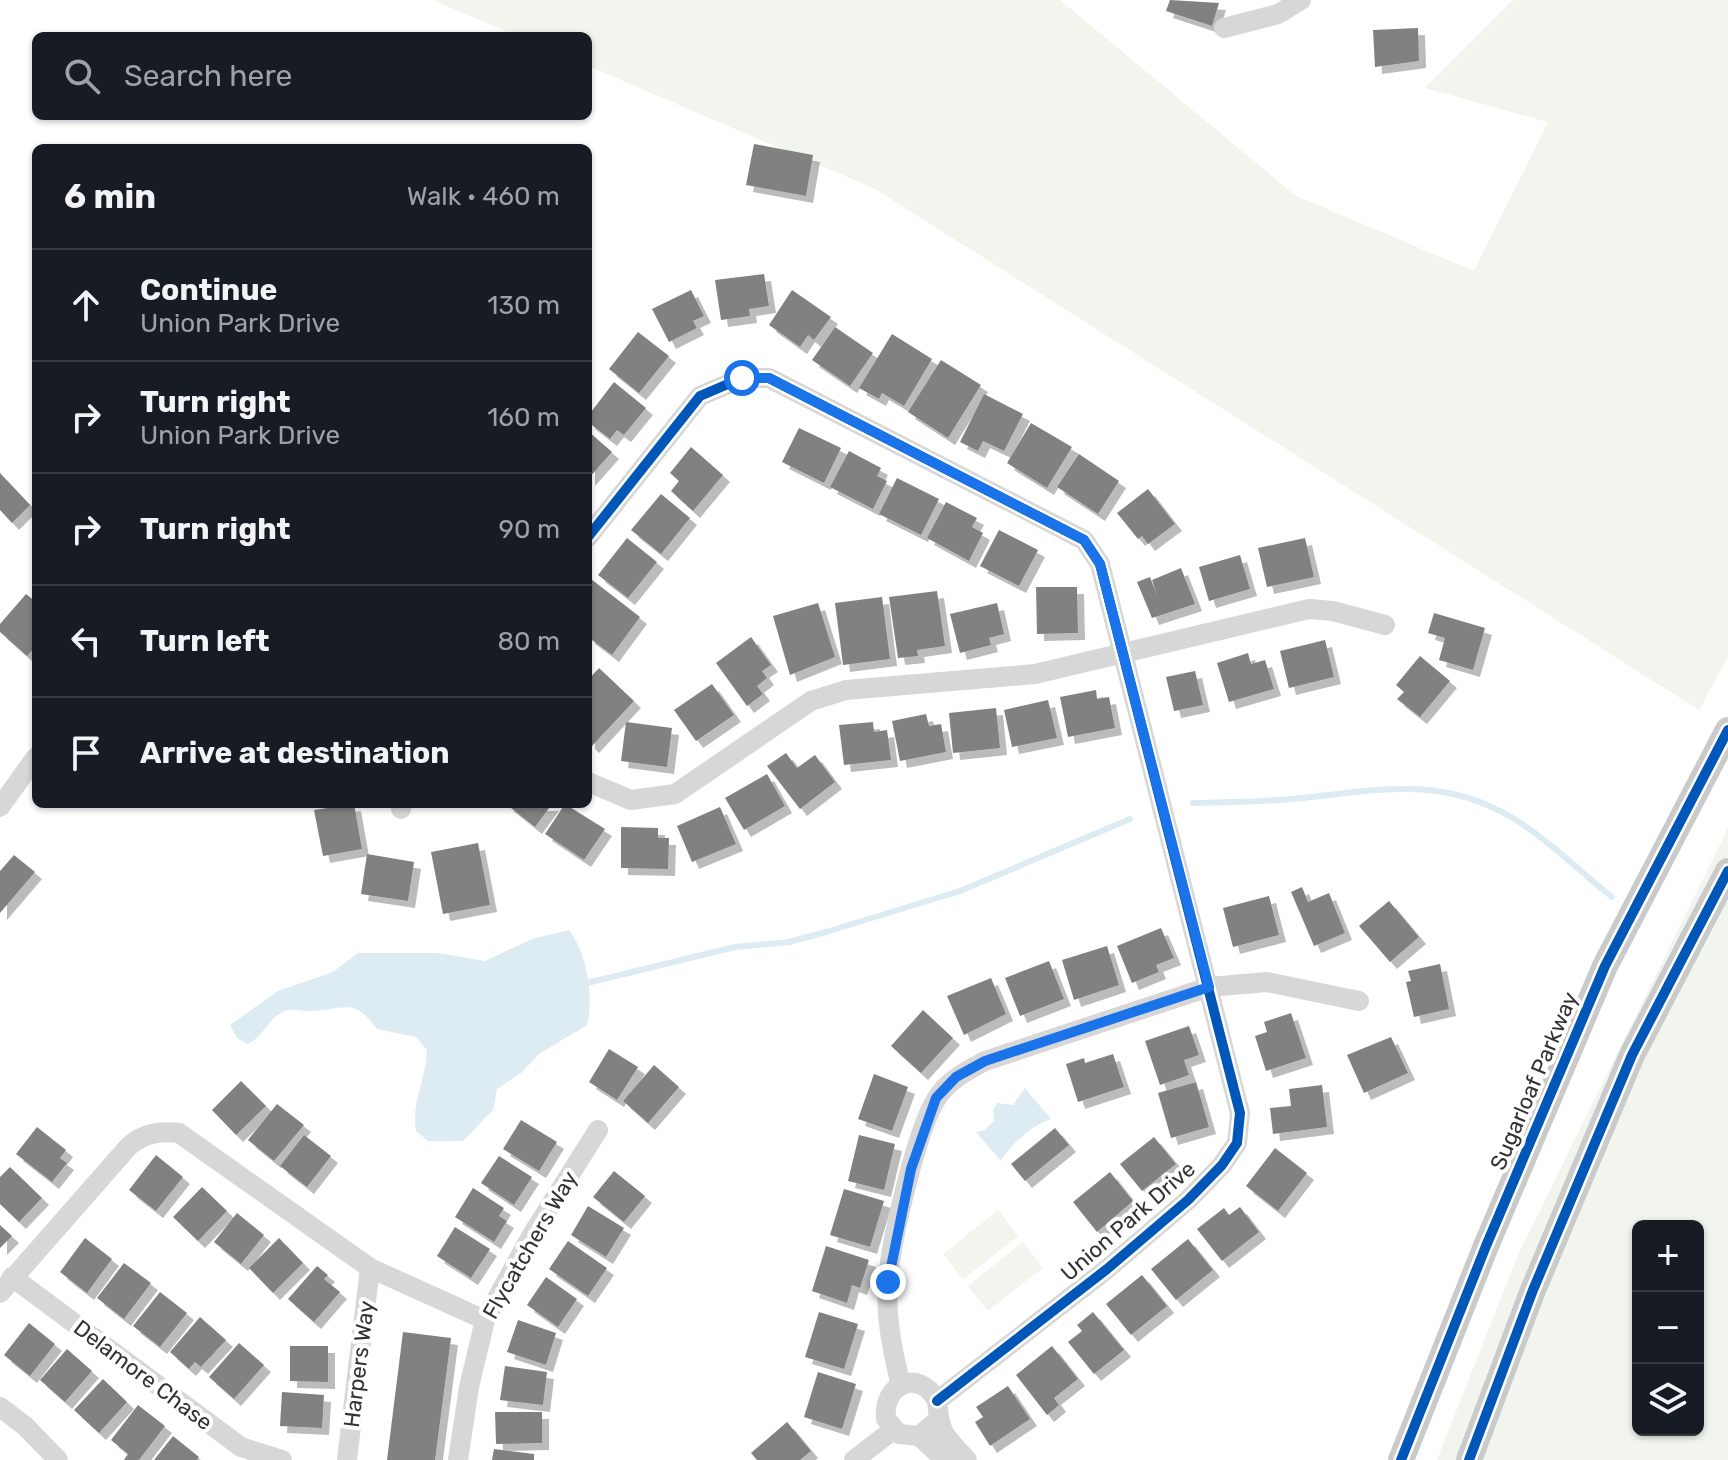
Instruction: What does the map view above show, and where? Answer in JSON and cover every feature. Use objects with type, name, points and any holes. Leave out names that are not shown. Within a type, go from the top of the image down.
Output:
[{"type":"main road","name":"Sugarloaf Parkway","points":[[1401,1460],[1486,1246],[1605,966],[1728,730]]},
{"type":"main road","points":[[1469,1460],[1533,1290],[1632,1055],[1728,871]]},
{"type":"street","points":[[1224,28],[1278,14],[1301,0]]},
{"type":"street","name":"Union Park Drive","points":[[592,532],[700,396],[742,378],[769,378],[1084,540],[1100,564],[1240,1113],[1237,1143],[1222,1165],[1188,1200],[937,1411]]},
{"type":"street","points":[[592,784],[631,800],[675,794],[811,701],[846,690],[1035,674],[1309,609],[1333,611],[1385,625]]},
{"type":"street","points":[[0,807],[32,763]]},
{"type":"street","points":[[901,1386],[894,1355],[888,1282],[911,1169],[936,1098],[956,1077],[985,1061],[1209,987],[1267,982],[1359,1001]]},
{"type":"street","name":"Flycatchers Way","points":[[458,1460],[469,1387],[485,1320],[533,1233],[598,1130]]},
{"type":"street","points":[[6,1285],[129,1146],[138,1138],[161,1131],[179,1133],[370,1268],[485,1320]]},
{"type":"street","name":"Harpers Way","points":[[347,1460],[370,1268]]},
{"type":"street","name":"Delamore Chase","points":[[6,1285],[241,1447],[282,1460]]},
{"type":"street","points":[[945,1460],[919,1436],[909,1437],[893,1430],[886,1419],[887,1397],[901,1386],[919,1384],[933,1393],[937,1411],[967,1460]]},
{"type":"street","points":[[0,1407],[25,1426],[58,1460]]},
{"type":"street","points":[[919,1436],[937,1411]]},
{"type":"street","points":[[854,1460],[893,1430]]},
{"type":"shaded area","points":[[433,0],[1060,0],[1296,196],[1474,271],[1548,122],[1425,88],[1513,0],[1728,0],[1728,657],[1699,710],[875,189],[592,68],[592,32],[508,32]]},
{"type":"shaded area","points":[[1728,828],[1728,1460],[1437,1460],[1518,1255]]},
{"type":"shaded area","points":[[569,930],[580,951],[587,976],[590,1002],[587,1025],[539,1054],[521,1073],[497,1089],[493,1110],[463,1141],[428,1141],[416,1131],[415,1111],[427,1050],[416,1037],[377,1029],[361,1012],[347,1007],[285,1011],[247,1044],[237,1038],[230,1025],[278,991],[333,972],[358,953],[437,953],[485,961],[532,939]]},
{"type":"shaded area","points":[[1025,1088],[1051,1119],[1023,1136],[1001,1161],[976,1132],[985,1130],[994,1121],[993,1110],[997,1103],[1013,1105]]},
{"type":"shaded area","points":[[998,1210],[1018,1236],[963,1279],[943,1254]]},
{"type":"shaded area","points":[[1023,1242],[1043,1268],[988,1311],[968,1286]]},
{"type":"building","points":[[1170,0],[1219,3],[1212,26],[1166,11]]},
{"type":"building","points":[[1418,28],[1419,61],[1375,67],[1373,30]]},
{"type":"building","points":[[754,144],[813,155],[806,196],[746,185]]},
{"type":"building","points":[[764,274],[769,306],[749,309],[750,316],[721,320],[715,280]]},
{"type":"building","points":[[691,290],[704,316],[693,321],[697,328],[669,342],[652,309]]},
{"type":"building","points":[[792,290],[831,317],[814,340],[808,335],[800,347],[769,325]]},
{"type":"building","points":[[835,327],[873,353],[850,386],[812,360]]},
{"type":"building","points":[[638,332],[669,356],[639,393],[609,369]]},
{"type":"building","points":[[892,334],[932,359],[904,406],[882,393],[879,399],[859,388]]},
{"type":"building","points":[[941,360],[981,385],[948,438],[908,412]]},
{"type":"building","points":[[614,382],[646,408],[624,435],[617,430],[610,439],[592,425],[592,411]]},
{"type":"building","points":[[984,394],[1023,414],[1004,451],[983,441],[978,451],[960,442]]},
{"type":"building","points":[[1031,423],[1072,447],[1047,488],[1007,463]]},
{"type":"building","points":[[799,428],[841,448],[824,483],[782,462]]},
{"type":"building","points":[[592,434],[612,452],[592,474]]},
{"type":"building","points":[[691,447],[723,475],[693,511],[671,491],[679,481],[670,473]]},
{"type":"building","points":[[849,451],[881,468],[877,476],[887,481],[873,509],[830,487]]},
{"type":"building","points":[[1079,454],[1119,481],[1098,514],[1057,487]]},
{"type":"building","points":[[0,473],[30,505],[12,523],[0,510]]},
{"type":"building","points":[[897,478],[939,499],[921,535],[879,514]]},
{"type":"building","points":[[1148,489],[1175,524],[1148,544],[1142,536],[1138,539],[1117,513]]},
{"type":"building","points":[[661,494],[690,518],[661,554],[631,530]]},
{"type":"building","points":[[946,502],[977,518],[972,527],[983,533],[969,561],[927,538]]},
{"type":"building","points":[[999,530],[1038,550],[1019,586],[980,566]]},
{"type":"building","points":[[627,538],[657,562],[628,598],[598,575]]},
{"type":"building","points":[[1305,538],[1314,577],[1267,587],[1258,548]]},
{"type":"building","points":[[1240,555],[1250,589],[1209,601],[1199,567]]},
{"type":"building","points":[[1181,568],[1195,604],[1152,618],[1137,582],[1150,577],[1158,598],[1152,580]]},
{"type":"building","points":[[592,580],[640,617],[612,655],[592,640]]},
{"type":"building","points":[[1036,587],[1077,587],[1078,633],[1037,634]]},
{"type":"building","points":[[937,591],[945,646],[917,650],[918,656],[898,658],[889,597]]},
{"type":"building","points":[[26,594],[32,599],[32,650],[27,656],[0,632],[0,624]]},
{"type":"building","points":[[882,597],[890,659],[843,665],[835,603]]},
{"type":"building","points":[[818,603],[835,657],[790,675],[773,616]]},
{"type":"building","points":[[997,603],[1004,634],[989,638],[991,645],[960,653],[950,614]]},
{"type":"building","points":[[1434,613],[1485,628],[1473,670],[1439,660],[1445,638],[1428,633]]},
{"type":"building","points":[[751,637],[771,665],[762,671],[767,678],[757,686],[763,694],[747,706],[716,663]]},
{"type":"building","points":[[1325,640],[1334,677],[1289,688],[1280,651]]},
{"type":"building","points":[[1248,653],[1251,664],[1265,660],[1274,689],[1229,702],[1217,663]]},
{"type":"building","points":[[1420,656],[1450,681],[1420,717],[1397,699],[1404,692],[1396,685]]},
{"type":"building","points":[[599,668],[634,701],[592,746],[592,676]]},
{"type":"building","points":[[1195,671],[1203,705],[1174,711],[1166,677]]},
{"type":"building","points":[[712,684],[734,715],[696,741],[674,710]]},
{"type":"building","points":[[1096,690],[1097,699],[1109,697],[1115,728],[1068,737],[1060,697]]},
{"type":"building","points":[[1048,700],[1057,738],[1012,747],[1004,710]]},
{"type":"building","points":[[996,708],[1000,748],[953,753],[949,713]]},
{"type":"building","points":[[926,714],[929,726],[941,724],[946,752],[900,761],[892,721]]},
{"type":"building","points":[[626,722],[672,728],[667,767],[621,761]]},
{"type":"building","points":[[873,722],[874,732],[887,730],[891,760],[844,765],[839,725]]},
{"type":"building","points":[[786,753],[797,768],[815,755],[835,782],[800,809],[767,766]]},
{"type":"building","points":[[767,774],[785,806],[744,830],[725,798]]},
{"type":"building","points":[[720,807],[736,844],[692,862],[677,826]]},
{"type":"building","points":[[355,808],[362,849],[323,856],[314,810]]},
{"type":"building","points":[[511,808],[549,808],[535,827]]},
{"type":"building","points":[[562,808],[571,808],[605,829],[584,860],[545,834]]},
{"type":"building","points":[[621,827],[658,828],[658,838],[669,838],[668,869],[621,868]]},
{"type":"building","points":[[478,843],[490,905],[443,914],[431,852]]},
{"type":"building","points":[[367,854],[414,862],[408,901],[361,894]]},
{"type":"building","points":[[14,855],[35,872],[0,913],[0,871]]},
{"type":"building","points":[[1302,887],[1308,902],[1329,893],[1345,933],[1314,946],[1291,892]]},
{"type":"building","points":[[1269,896],[1279,935],[1233,947],[1223,908]]},
{"type":"building","points":[[1389,901],[1419,937],[1390,962],[1359,926]]},
{"type":"building","points":[[1161,928],[1174,958],[1156,965],[1159,972],[1132,983],[1117,946]]},
{"type":"building","points":[[1107,946],[1119,985],[1074,1000],[1062,960]]},
{"type":"building","points":[[1049,961],[1064,999],[1020,1016],[1005,978]]},
{"type":"building","points":[[1440,964],[1449,1009],[1414,1017],[1406,982],[1411,981],[1408,971]]},
{"type":"building","points":[[991,978],[1006,1014],[964,1035],[947,996]]},
{"type":"building","points":[[923,1010],[953,1038],[921,1073],[891,1046]]},
{"type":"building","points":[[1291,1013],[1306,1058],[1266,1071],[1255,1036],[1267,1032],[1264,1022]]},
{"type":"building","points":[[1189,1026],[1199,1055],[1184,1060],[1189,1075],[1160,1085],[1145,1041]]},
{"type":"building","points":[[1391,1037],[1408,1073],[1364,1093],[1347,1055]]},
{"type":"building","points":[[609,1049],[638,1067],[617,1100],[589,1082]]},
{"type":"building","points":[[1113,1054],[1124,1087],[1078,1102],[1066,1064],[1084,1058],[1085,1063]]},
{"type":"building","points":[[654,1065],[679,1087],[648,1123],[623,1101]]},
{"type":"building","points":[[874,1074],[908,1087],[892,1131],[858,1119]]},
{"type":"building","points":[[241,1081],[266,1106],[236,1135],[212,1110]]},
{"type":"building","points":[[1196,1082],[1209,1127],[1171,1138],[1158,1093]]},
{"type":"building","points":[[1322,1085],[1327,1127],[1273,1134],[1270,1108],[1291,1106],[1289,1089]]},
{"type":"building","points":[[277,1104],[304,1125],[274,1161],[248,1140]]},
{"type":"building","points":[[521,1120],[557,1142],[539,1171],[503,1149]]},
{"type":"building","points":[[37,1127],[66,1150],[60,1158],[67,1163],[52,1182],[16,1154]]},
{"type":"building","points":[[1055,1128],[1069,1145],[1025,1181],[1011,1164]]},
{"type":"building","points":[[304,1135],[331,1156],[307,1187],[280,1166]]},
{"type":"building","points":[[859,1135],[895,1144],[884,1190],[848,1181]]},
{"type":"building","points":[[1154,1137],[1176,1164],[1142,1191],[1120,1164]]},
{"type":"building","points":[[1275,1148],[1307,1173],[1278,1211],[1246,1186]]},
{"type":"building","points":[[156,1155],[183,1177],[156,1211],[129,1190]]},
{"type":"building","points":[[499,1156],[532,1177],[514,1205],[481,1183]]},
{"type":"building","points":[[10,1167],[42,1198],[19,1222],[0,1204],[0,1177]]},
{"type":"building","points":[[614,1171],[645,1196],[624,1222],[593,1197]]},
{"type":"building","points":[[1110,1172],[1133,1201],[1097,1232],[1073,1202]]},
{"type":"building","points":[[202,1187],[227,1211],[198,1241],[173,1217]]},
{"type":"building","points":[[473,1188],[504,1208],[499,1216],[507,1221],[494,1242],[455,1217]]},
{"type":"building","points":[[844,1189],[884,1201],[870,1247],[830,1235]]},
{"type":"building","points":[[588,1206],[624,1228],[606,1257],[571,1235]]},
{"type":"building","points":[[1240,1207],[1259,1232],[1222,1261],[1197,1229],[1224,1208],[1229,1215]]},
{"type":"building","points":[[237,1213],[264,1235],[241,1264],[214,1242]]},
{"type":"building","points":[[0,1225],[12,1236],[0,1248]]},
{"type":"building","points":[[455,1227],[490,1249],[471,1278],[437,1256]]},
{"type":"building","points":[[85,1238],[112,1259],[87,1293],[60,1272]]},
{"type":"building","points":[[279,1238],[303,1263],[273,1293],[249,1268]]},
{"type":"building","points":[[1188,1239],[1213,1270],[1176,1300],[1151,1269]]},
{"type":"building","points":[[568,1241],[607,1268],[588,1296],[549,1269]]},
{"type":"building","points":[[826,1246],[869,1260],[860,1288],[852,1285],[847,1303],[812,1291]]},
{"type":"building","points":[[124,1263],[151,1283],[124,1319],[97,1298]]},
{"type":"building","points":[[317,1266],[328,1275],[324,1279],[340,1292],[314,1322],[288,1299]]},
{"type":"building","points":[[1142,1275],[1167,1306],[1131,1335],[1106,1304]]},
{"type":"building","points":[[546,1277],[577,1299],[558,1327],[527,1305]]},
{"type":"building","points":[[160,1292],[187,1313],[160,1347],[133,1326]]},
{"type":"building","points":[[819,1312],[858,1324],[844,1369],[805,1357]]},
{"type":"building","points":[[1093,1312],[1124,1350],[1094,1374],[1068,1342],[1082,1331],[1077,1325]]},
{"type":"building","points":[[200,1317],[226,1340],[201,1367],[195,1362],[189,1369],[170,1352]]},
{"type":"building","points":[[518,1320],[556,1333],[546,1365],[507,1352]]},
{"type":"building","points":[[29,1323],[55,1344],[30,1376],[4,1355]]},
{"type":"building","points":[[403,1332],[451,1338],[435,1460],[387,1460]]},
{"type":"building","points":[[239,1343],[264,1365],[234,1399],[209,1377]]},
{"type":"building","points":[[290,1346],[328,1346],[328,1382],[290,1381]]},
{"type":"building","points":[[1052,1346],[1078,1379],[1054,1398],[1059,1405],[1047,1415],[1016,1375]]},
{"type":"building","points":[[67,1349],[92,1371],[65,1402],[40,1380]]},
{"type":"building","points":[[505,1366],[547,1372],[543,1405],[500,1400]]},
{"type":"building","points":[[818,1372],[856,1384],[842,1429],[804,1417]]},
{"type":"building","points":[[103,1379],[127,1402],[99,1433],[74,1410]]},
{"type":"building","points":[[1008,1386],[1030,1419],[990,1446],[975,1422],[983,1417],[976,1407]]},
{"type":"building","points":[[282,1392],[324,1395],[322,1428],[280,1426]]},
{"type":"building","points":[[138,1405],[165,1426],[139,1460],[124,1460],[128,1454],[111,1440]]},
{"type":"building","points":[[495,1412],[542,1412],[542,1443],[496,1444]]},
{"type":"building","points":[[787,1422],[811,1451],[800,1460],[757,1460],[751,1453]]},
{"type":"building","points":[[173,1436],[199,1457],[197,1460],[154,1460]]},
{"type":"building","points":[[494,1449],[534,1454],[534,1460],[492,1460]]},
{"type":"waterway","points":[[1193,803],[1279,800],[1404,789],[1457,795],[1483,803],[1525,826],[1612,897]]},
{"type":"waterway","points":[[587,983],[735,947],[789,942],[826,932],[960,891],[1130,819]]},
{"type":"cycle path","points":[[592,532],[700,396],[742,378],[769,378],[1084,540],[1100,564],[1240,1113],[1237,1143],[1222,1165],[1188,1200],[1107,1269],[937,1401]]},
{"type":"cycle path","points":[[1401,1460],[1486,1246],[1605,966],[1728,730]]},
{"type":"cycle path","points":[[1469,1460],[1533,1290],[1632,1055],[1728,871]]},
{"type":"route","points":[[742,378],[769,378],[1064,533],[1084,540],[1100,564],[1209,987],[985,1061],[956,1077],[936,1098],[911,1169],[888,1282]]}]
